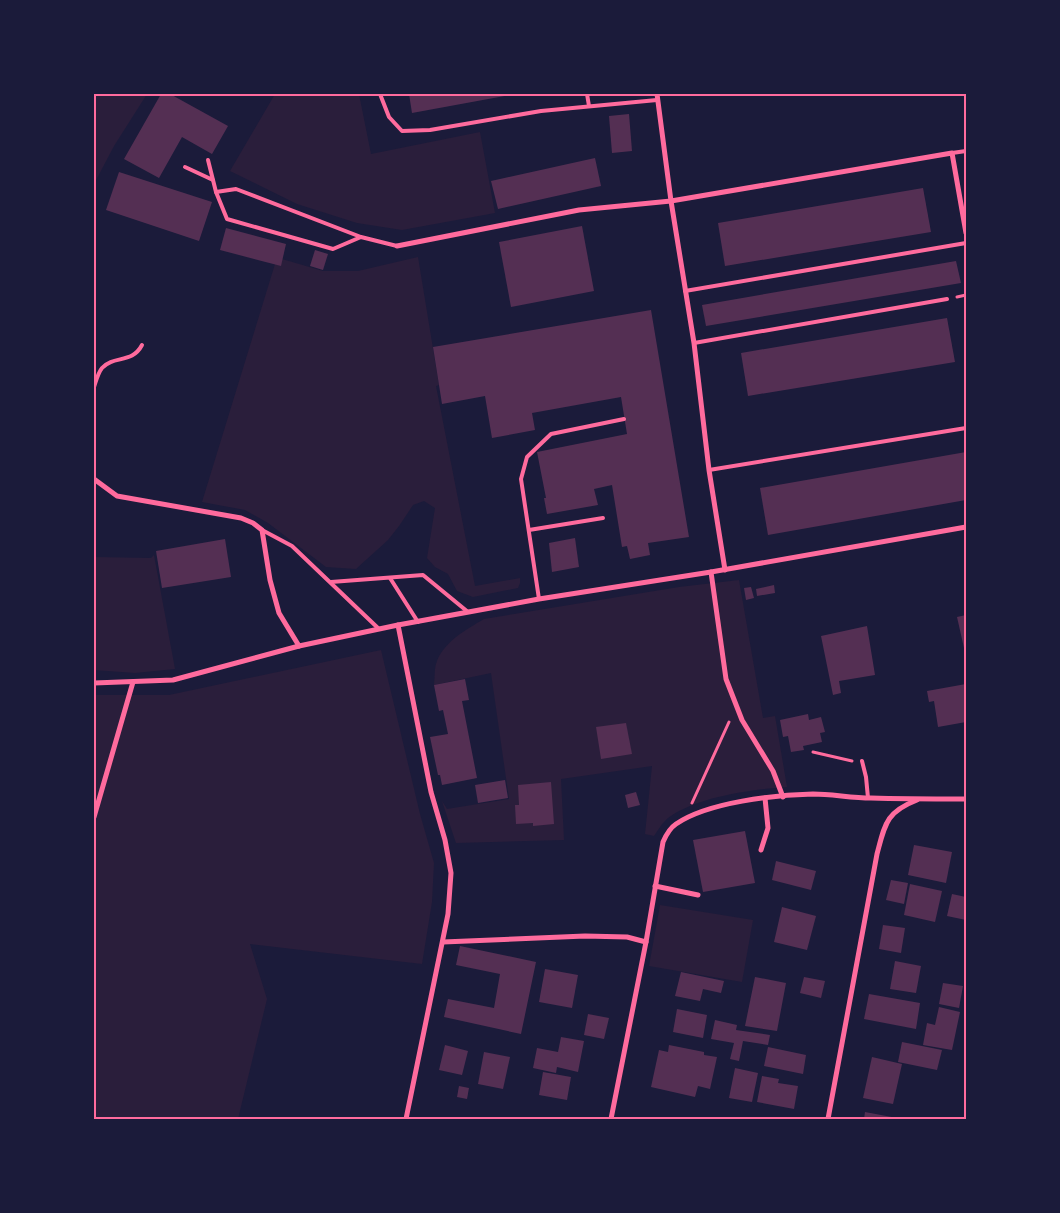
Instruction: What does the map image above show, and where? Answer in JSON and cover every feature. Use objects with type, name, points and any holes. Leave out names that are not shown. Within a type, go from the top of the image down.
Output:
[{"type":"street","points":[[657,94],[671,201],[694,343],[709,470],[725,570]]},
{"type":"street","points":[[397,246],[578,210],[671,201],[952,153],[966,233]]},
{"type":"street","points":[[94,479],[117,496],[241,518],[253,523],[262,530],[270,580],[279,613],[299,646]]},
{"type":"street","points":[[94,683],[172,680],[299,646],[398,625],[539,599],[725,570],[966,527]]},
{"type":"street","points":[[711,572],[726,679],[742,720],[773,771],[783,797]]},
{"type":"street","points":[[398,625],[431,792],[445,840],[451,873],[448,914],[443,942],[406,1119]]},
{"type":"street","points":[[94,817],[133,682]]},
{"type":"street","points":[[612,1119],[663,842],[672,828],[696,813],[722,805],[765,798],[814,794],[868,798],[966,799]]},
{"type":"street","points":[[761,850],[768,828],[765,798]]},
{"type":"street","points":[[828,1119],[877,854],[885,824],[894,812],[903,805],[920,799]]},
{"type":"street","points":[[655,886],[698,895]]},
{"type":"street","points":[[443,942],[585,936],[627,937],[646,942]]},
{"type":"lane","points":[[380,94],[389,117],[402,131],[430,130],[541,110],[658,100]]},
{"type":"lane","points":[[587,94],[589,106]]},
{"type":"lane","points":[[952,153],[966,150]]},
{"type":"lane","points":[[208,160],[216,192],[227,219],[333,249],[361,237]]},
{"type":"lane","points":[[185,167],[213,180]]},
{"type":"lane","points":[[216,192],[236,189],[361,237],[397,246]]},
{"type":"lane","points":[[685,292],[966,243]]},
{"type":"lane","points":[[694,343],[947,298]]},
{"type":"lane","points":[[94,387],[102,368],[114,361],[128,358],[138,353],[142,345]]},
{"type":"lane","points":[[539,599],[521,479],[527,457],[550,434],[624,419]]},
{"type":"lane","points":[[709,470],[966,428]]},
{"type":"lane","points":[[529,530],[603,518]]},
{"type":"lane","points":[[262,530],[292,546],[379,629]]},
{"type":"lane","points":[[331,582],[423,575],[468,612]]},
{"type":"lane","points":[[390,578],[418,622]]},
{"type":"lane","points":[[862,762],[868,798]]},
{"type":"path","points":[[684,820],[736,706]]},
{"type":"path","points":[[813,752],[862,762]]},
{"type":"shaded area","points":[[94,94],[147,94],[114,146],[94,184]]},
{"type":"shaded area","points":[[275,94],[359,94],[371,154],[480,132],[495,213],[402,230],[357,223],[297,204],[230,171]]},
{"type":"shaded area","points":[[418,257],[439,385],[436,386],[475,586],[520,578],[518,588],[473,597],[457,591],[448,574],[435,567],[427,558],[435,508],[424,501],[413,505],[388,540],[356,569],[326,567],[268,523],[245,510],[202,502],[275,264],[282,259],[323,271],[358,271]]},
{"type":"shaded area","points":[[154,555],[175,669],[135,673],[94,670],[94,557],[151,558]]},
{"type":"shaded area","points":[[739,580],[763,718],[775,716],[787,787],[742,792],[709,799],[668,818],[654,836],[645,834],[652,766],[561,779],[564,840],[456,843],[442,801],[447,809],[509,799],[491,673],[434,685],[437,661],[445,647],[464,631],[484,619],[679,587]]},
{"type":"shaded area","points":[[381,650],[420,814],[434,863],[432,902],[422,964],[250,944],[267,999],[238,1119],[94,1119],[94,695],[169,695]]},
{"type":"shaded area","points":[[660,905],[753,920],[742,982],[649,966]]},
{"type":"building","points":[[161,94],[170,94],[228,126],[212,154],[182,137],[159,178],[124,159]]},
{"type":"building","points":[[409,94],[510,94],[510,95],[412,113]]},
{"type":"building","points":[[629,114],[632,151],[612,153],[609,116]]},
{"type":"building","points":[[595,158],[601,186],[498,209],[491,181]]},
{"type":"building","points":[[119,172],[212,202],[199,241],[106,210]]},
{"type":"building","points":[[923,188],[931,232],[725,266],[718,223]]},
{"type":"building","points":[[582,226],[594,291],[511,307],[499,242]]},
{"type":"building","points":[[226,228],[286,244],[281,266],[220,250]]},
{"type":"building","points":[[315,250],[328,254],[323,270],[310,266]]},
{"type":"building","points":[[956,261],[961,283],[706,326],[702,305]]},
{"type":"building","points":[[651,310],[689,537],[648,543],[650,555],[630,559],[627,546],[622,547],[612,485],[594,489],[598,505],[547,514],[544,498],[546,498],[537,452],[627,434],[621,397],[532,413],[535,430],[492,438],[485,396],[442,404],[433,347]]},
{"type":"building","points":[[947,318],[955,362],[748,396],[741,353]]},
{"type":"building","points":[[966,452],[966,500],[768,535],[760,488]]},
{"type":"building","points":[[575,538],[579,567],[552,572],[549,543]]},
{"type":"building","points":[[225,539],[231,577],[162,588],[156,551]]},
{"type":"building","points":[[774,585],[775,593],[757,596],[756,589]]},
{"type":"building","points":[[751,587],[754,598],[746,600],[744,588]]},
{"type":"building","points":[[966,615],[966,648],[964,648],[957,617]]},
{"type":"building","points":[[867,626],[875,675],[839,681],[841,693],[833,695],[821,636]]},
{"type":"building","points":[[465,679],[469,700],[462,701],[477,778],[442,785],[430,737],[448,734],[443,710],[439,711],[434,685]]},
{"type":"building","points":[[966,684],[966,722],[938,727],[934,701],[929,702],[927,691]]},
{"type":"building","points":[[808,714],[809,720],[821,717],[825,732],[820,733],[822,742],[803,746],[804,750],[791,752],[788,736],[783,737],[780,720]]},
{"type":"building","points":[[626,723],[632,754],[601,759],[596,727]]},
{"type":"building","points":[[505,780],[508,798],[478,803],[475,785]]},
{"type":"building","points":[[551,782],[554,824],[533,826],[533,823],[516,824],[515,805],[519,805],[518,785]]},
{"type":"building","points":[[636,792],[640,805],[628,808],[625,795]]},
{"type":"building","points":[[745,831],[755,883],[703,892],[693,840]]},
{"type":"building","points":[[914,845],[952,852],[946,883],[908,875]]},
{"type":"building","points":[[776,861],[816,871],[811,890],[772,880]]},
{"type":"building","points":[[891,880],[908,883],[904,904],[886,900]]},
{"type":"building","points":[[910,884],[942,891],[935,922],[904,915]]},
{"type":"building","points":[[952,894],[966,897],[966,920],[947,916]]},
{"type":"building","points":[[782,907],[816,916],[807,950],[774,942]]},
{"type":"building","points":[[883,925],[905,928],[901,953],[879,949]]},
{"type":"building","points":[[460,946],[536,962],[521,1034],[444,1017],[448,999],[494,1008],[500,974],[456,965]]},
{"type":"building","points":[[895,961],[921,966],[916,993],[890,989]]},
{"type":"building","points":[[545,969],[578,975],[572,1008],[539,1002]]},
{"type":"building","points":[[681,972],[724,981],[721,993],[703,989],[700,1001],[675,996]]},
{"type":"building","points":[[755,977],[786,983],[777,1031],[745,1026]]},
{"type":"building","points":[[804,977],[825,981],[821,998],[800,993]]},
{"type":"building","points":[[943,983],[963,986],[959,1008],[939,1004]]},
{"type":"building","points":[[869,994],[920,1003],[916,1029],[864,1019]]},
{"type":"building","points":[[939,1007],[960,1012],[952,1050],[923,1045],[927,1023],[935,1025]]},
{"type":"building","points":[[677,1009],[707,1015],[703,1038],[673,1032]]},
{"type":"building","points":[[588,1014],[609,1018],[604,1039],[584,1035]]},
{"type":"building","points":[[715,1020],[737,1025],[736,1030],[770,1035],[768,1045],[743,1041],[739,1061],[730,1059],[734,1043],[711,1039]]},
{"type":"building","points":[[561,1037],[584,1041],[578,1072],[557,1067],[556,1073],[533,1068],[537,1048],[558,1052]]},
{"type":"building","points":[[902,1042],[942,1050],[937,1070],[898,1062]]},
{"type":"building","points":[[445,1045],[468,1051],[462,1075],[439,1070]]},
{"type":"building","points":[[669,1045],[704,1052],[704,1055],[717,1057],[710,1089],[698,1086],[695,1097],[651,1087],[659,1050],[668,1052]]},
{"type":"building","points":[[768,1047],[806,1055],[803,1074],[764,1066]]},
{"type":"building","points":[[484,1052],[510,1057],[503,1089],[478,1084]]},
{"type":"building","points":[[872,1057],[902,1064],[893,1104],[863,1098]]},
{"type":"building","points":[[735,1068],[758,1073],[752,1102],[729,1098]]},
{"type":"building","points":[[543,1072],[571,1077],[567,1100],[539,1095]]},
{"type":"building","points":[[762,1076],[779,1079],[778,1083],[798,1086],[794,1109],[757,1102]]},
{"type":"building","points":[[459,1086],[469,1088],[467,1099],[457,1097]]},
{"type":"building","points":[[865,1112],[897,1118],[897,1119],[864,1119]]}]
